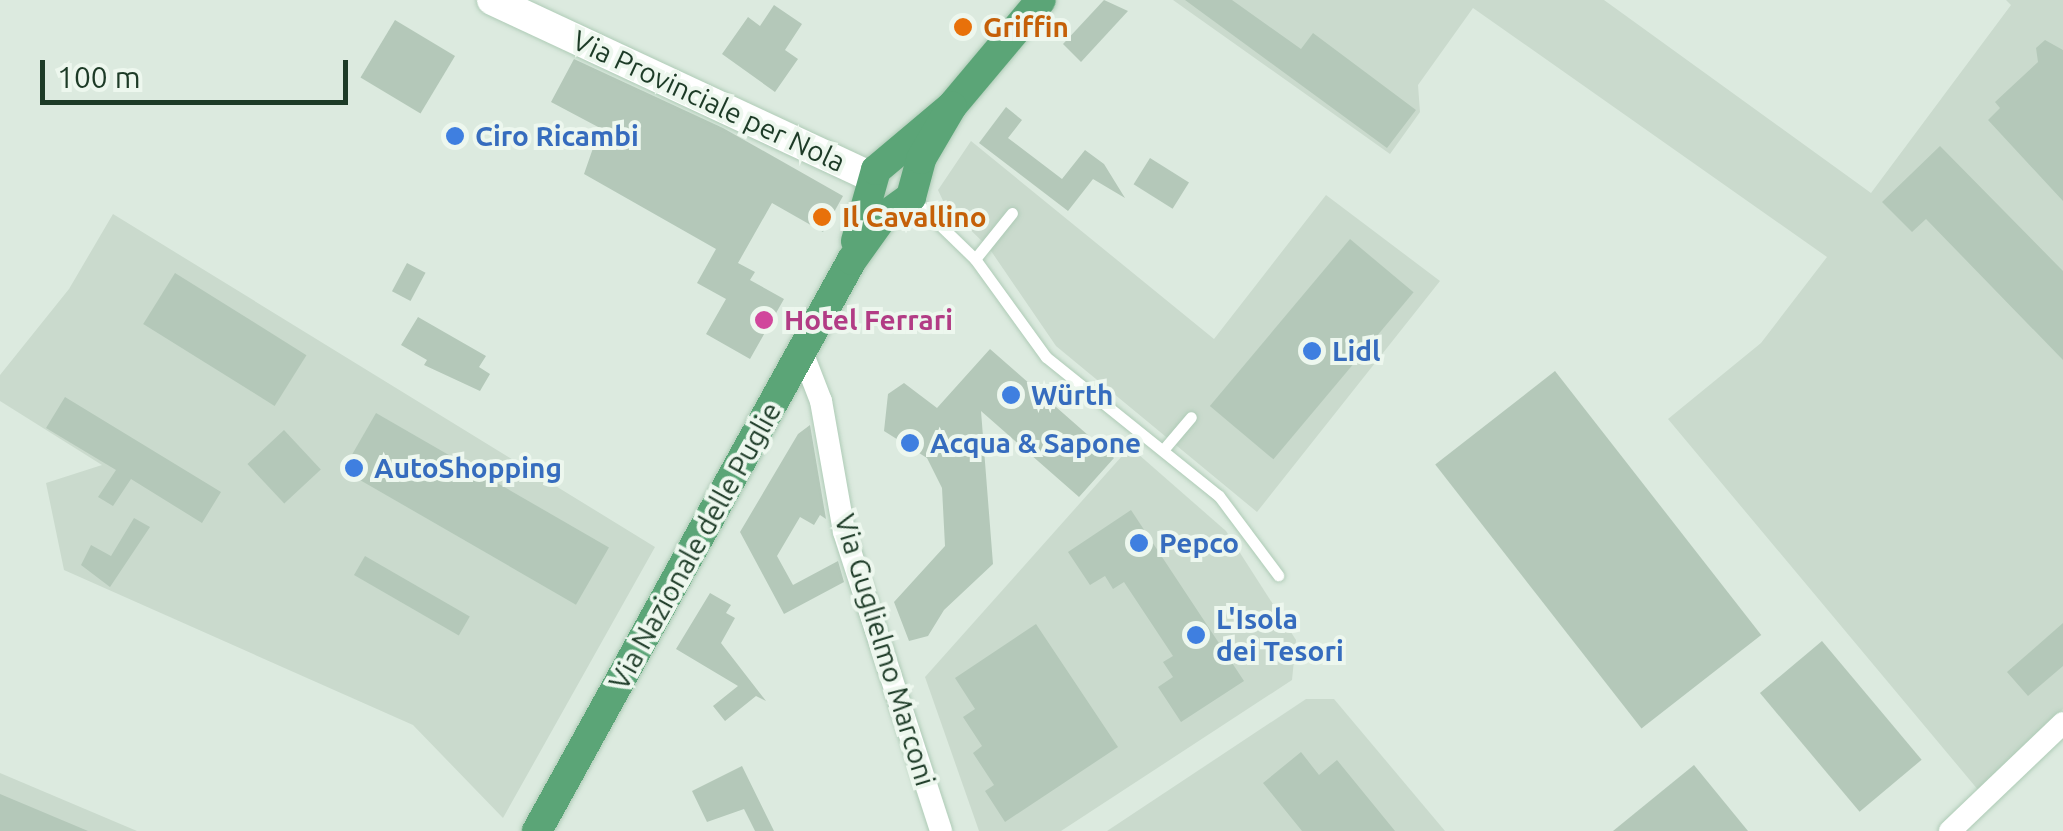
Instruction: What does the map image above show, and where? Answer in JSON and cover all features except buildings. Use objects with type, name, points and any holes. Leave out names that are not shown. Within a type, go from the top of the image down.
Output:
[{"type":"main road","name":"Via Nazionale delle Puglie","points":[[852,260],[874,177],[952,106],[1040,0]]},
{"type":"main road","name":"Via Nazionale delle Puglie","points":[[537,831],[852,260],[882,218],[909,196],[952,106]]},
{"type":"main road","points":[[874,177],[882,206],[909,196]]},
{"type":"street","name":"Via Provinciale per Nola","points":[[492,0],[874,177]]},
{"type":"street","name":"Via Guglielmo Marconi","points":[[802,352],[821,401],[844,532],[942,831]]},
{"type":"street","points":[[1950,831],[2063,723]]},
{"type":"lane","points":[[909,196],[975,259],[1046,357],[1164,450],[1234,512],[1278,575]]},
{"type":"lane","points":[[975,259],[1012,213]]},
{"type":"lane","points":[[1164,450],[1191,417]]},
{"type":"shaded area","points":[[1173,0],[1604,0],[1871,193],[2011,5],[2006,0],[2063,0],[2063,709],[1979,791],[1668,419],[1761,343],[1827,257],[1473,8],[1418,85],[1420,112],[1390,154]]},
{"type":"shaded area","points":[[971,141],[1214,339],[1326,195],[1440,281],[1257,512],[1056,346],[989,248],[945,205],[938,190]]},
{"type":"shaded area","points":[[113,214],[655,547],[503,818],[413,725],[64,570],[46,483],[102,465],[0,401],[0,375],[69,289]]},
{"type":"shaded area","points":[[1130,447],[1226,531],[1296,640],[1292,680],[1061,831],[979,831],[925,677]]},
{"type":"shaded area","points":[[1306,699],[1334,699],[1445,831],[1107,831]]},
{"type":"shaded area","points":[[0,773],[137,831],[0,831]]},
{"type":"place","name":"Griffin","points":[[963,27]]},
{"type":"place","name":"Ciro Ricambi","points":[[455,136]]},
{"type":"place","name":"Il Cavallino","points":[[822,217]]},
{"type":"place","name":"Hotel Ferrari","points":[[764,320]]},
{"type":"place","name":"Lidl","points":[[1312,351]]},
{"type":"place","name":"Würth","points":[[1011,395]]},
{"type":"place","name":"Acqua & Sapone","points":[[910,443]]},
{"type":"place","name":"AutoShopping","points":[[354,468]]},
{"type":"place","name":"Pepco","points":[[1139,543]]},
{"type":"place","name":"L'Isola dei Tesori","points":[[1196,635]]}]
